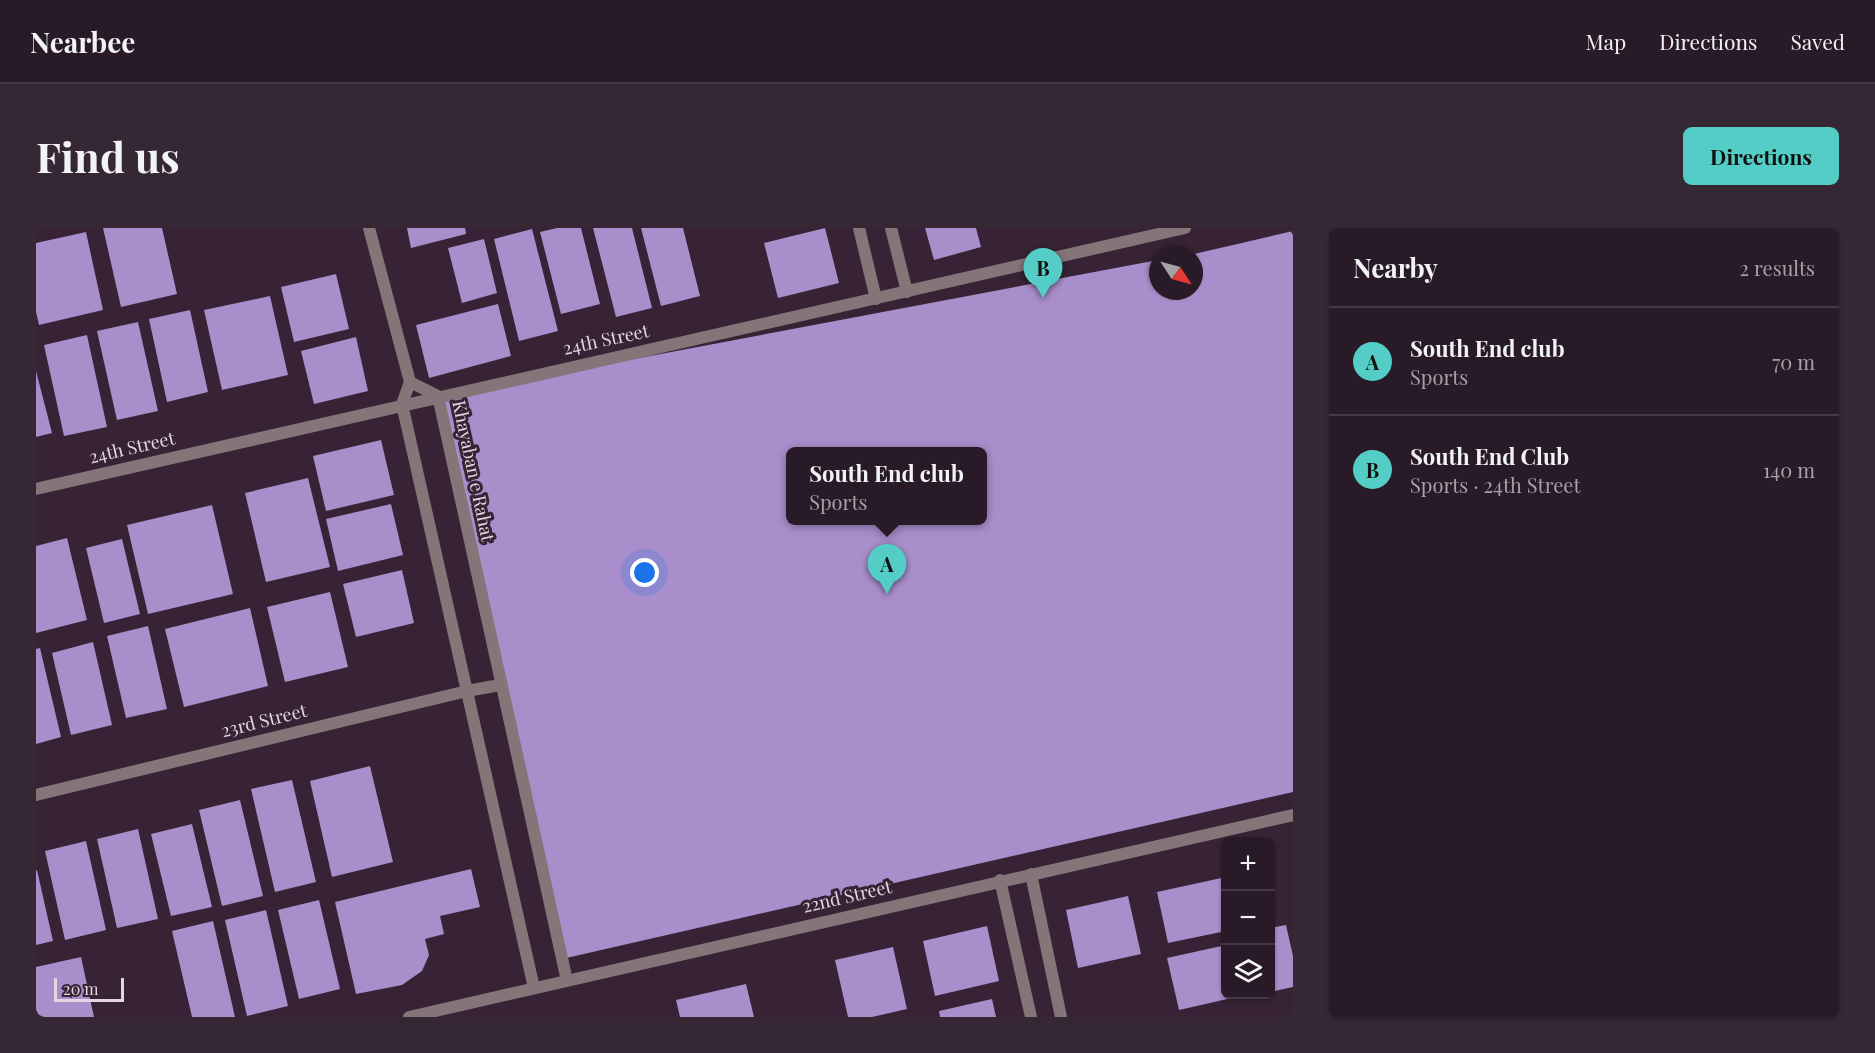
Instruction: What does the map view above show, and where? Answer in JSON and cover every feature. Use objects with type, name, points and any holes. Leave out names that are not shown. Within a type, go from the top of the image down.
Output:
[{"type":"street","points":[[369,228],[410,382],[402,404],[534,988]]},
{"type":"street","points":[[859,228],[876,299]]},
{"type":"street","points":[[891,228],[907,292]]},
{"type":"street","name":"24th Street","points":[[36,489],[402,404],[1185,228]]},
{"type":"street","name":"Khayaban e Rahat","points":[[410,382],[438,396],[567,981]]},
{"type":"street","name":"23rd Street","points":[[36,795],[500,685]]},
{"type":"street","name":"22nd Street","points":[[409,1017],[1000,880],[1293,815]]},
{"type":"street","points":[[1031,874],[1061,1017]]},
{"type":"street","points":[[1000,880],[1031,1017]]},
{"type":"building","points":[[103,228],[162,228],[177,294],[121,307]]},
{"type":"building","points":[[407,228],[465,228],[466,234],[411,248]]},
{"type":"building","points":[[557,228],[581,228],[600,304],[561,314],[540,232]]},
{"type":"building","points":[[593,228],[632,228],[652,308],[616,317]]},
{"type":"building","points":[[641,228],[683,228],[700,296],[661,306]]},
{"type":"building","points":[[825,228],[839,283],[778,298],[764,243]]},
{"type":"building","points":[[925,228],[976,228],[981,247],[934,260]]},
{"type":"building","points":[[532,229],[558,331],[519,341],[494,239]]},
{"type":"building","points":[[1293,231],[1293,792],[562,959],[438,396],[1149,262],[1149,300],[1203,300],[1203,252]]},
{"type":"building","points":[[86,232],[103,310],[39,325],[36,312],[36,243]]},
{"type":"building","points":[[484,239],[497,293],[462,303],[448,248]]},
{"type":"building","points":[[336,274],[349,329],[294,342],[281,287]]},
{"type":"building","points":[[270,296],[288,375],[222,390],[204,310]]},
{"type":"building","points":[[498,304],[511,356],[429,378],[416,325]]},
{"type":"building","points":[[190,310],[208,392],[167,402],[149,319]]},
{"type":"building","points":[[138,322],[158,411],[117,420],[97,331]]},
{"type":"building","points":[[87,335],[107,427],[64,436],[44,345]]},
{"type":"building","points":[[356,337],[368,391],[314,404],[301,351]]},
{"type":"building","points":[[36,371],[52,433],[36,437]]},
{"type":"building","points":[[381,440],[394,495],[326,511],[313,456]]},
{"type":"building","points":[[308,478],[330,567],[266,582],[245,493]]},
{"type":"building","points":[[391,504],[403,555],[338,571],[326,519]]},
{"type":"building","points":[[212,505],[233,594],[148,614],[127,525]]},
{"type":"building","points":[[67,538],[87,620],[36,633],[36,546]]},
{"type":"building","points":[[122,539],[140,614],[104,623],[86,548]]},
{"type":"building","points":[[402,570],[414,623],[356,637],[343,584]]},
{"type":"building","points":[[330,592],[348,667],[285,682],[267,607]]},
{"type":"building","points":[[250,608],[268,686],[184,707],[165,629]]},
{"type":"building","points":[[148,626],[167,709],[126,718],[107,636]]},
{"type":"building","points":[[93,642],[112,725],[71,735],[52,653]]},
{"type":"building","points":[[40,648],[61,737],[36,744],[36,649]]},
{"type":"building","points":[[370,766],[393,862],[332,877],[310,781]]},
{"type":"building","points":[[292,780],[316,882],[275,892],[251,789]]},
{"type":"building","points":[[240,800],[263,896],[222,906],[199,810]]},
{"type":"building","points":[[192,824],[212,907],[171,916],[151,834]]},
{"type":"building","points":[[138,829],[158,919],[117,928],[97,839]]},
{"type":"building","points":[[86,841],[106,930],[65,940],[45,851]]},
{"type":"building","points":[[471,869],[480,907],[440,916],[444,934],[425,939],[429,955],[422,971],[402,985],[356,994],[335,902]]},
{"type":"building","points":[[36,871],[53,941],[36,945]]},
{"type":"building","points":[[1221,878],[1221,932],[1168,943],[1157,892]]},
{"type":"building","points":[[1128,896],[1141,954],[1078,968],[1066,910]]},
{"type":"building","points":[[319,900],[340,989],[299,999],[278,910]]},
{"type":"building","points":[[266,910],[288,1006],[247,1016],[225,920]]},
{"type":"building","points":[[213,921],[235,1017],[192,1017],[172,931]]},
{"type":"building","points":[[1286,925],[1293,956],[1293,987],[1275,991],[1275,945],[1275,927]]},
{"type":"building","points":[[987,926],[999,981],[935,996],[923,941]]},
{"type":"building","points":[[1221,946],[1221,999],[1227,999],[1179,1010],[1167,958]]},
{"type":"building","points":[[893,947],[907,1009],[872,1017],[848,1017],[835,960]]},
{"type":"building","points":[[81,957],[94,1017],[36,1017],[36,967]]},
{"type":"building","points":[[746,984],[754,1017],[680,1017],[676,1000]]},
{"type":"building","points":[[992,999],[996,1017],[940,1017],[939,1011]]},
{"type":"place","name":"South End Club","points":[[1043,298]]},
{"type":"place","name":"South End club","points":[[887,594]]}]
